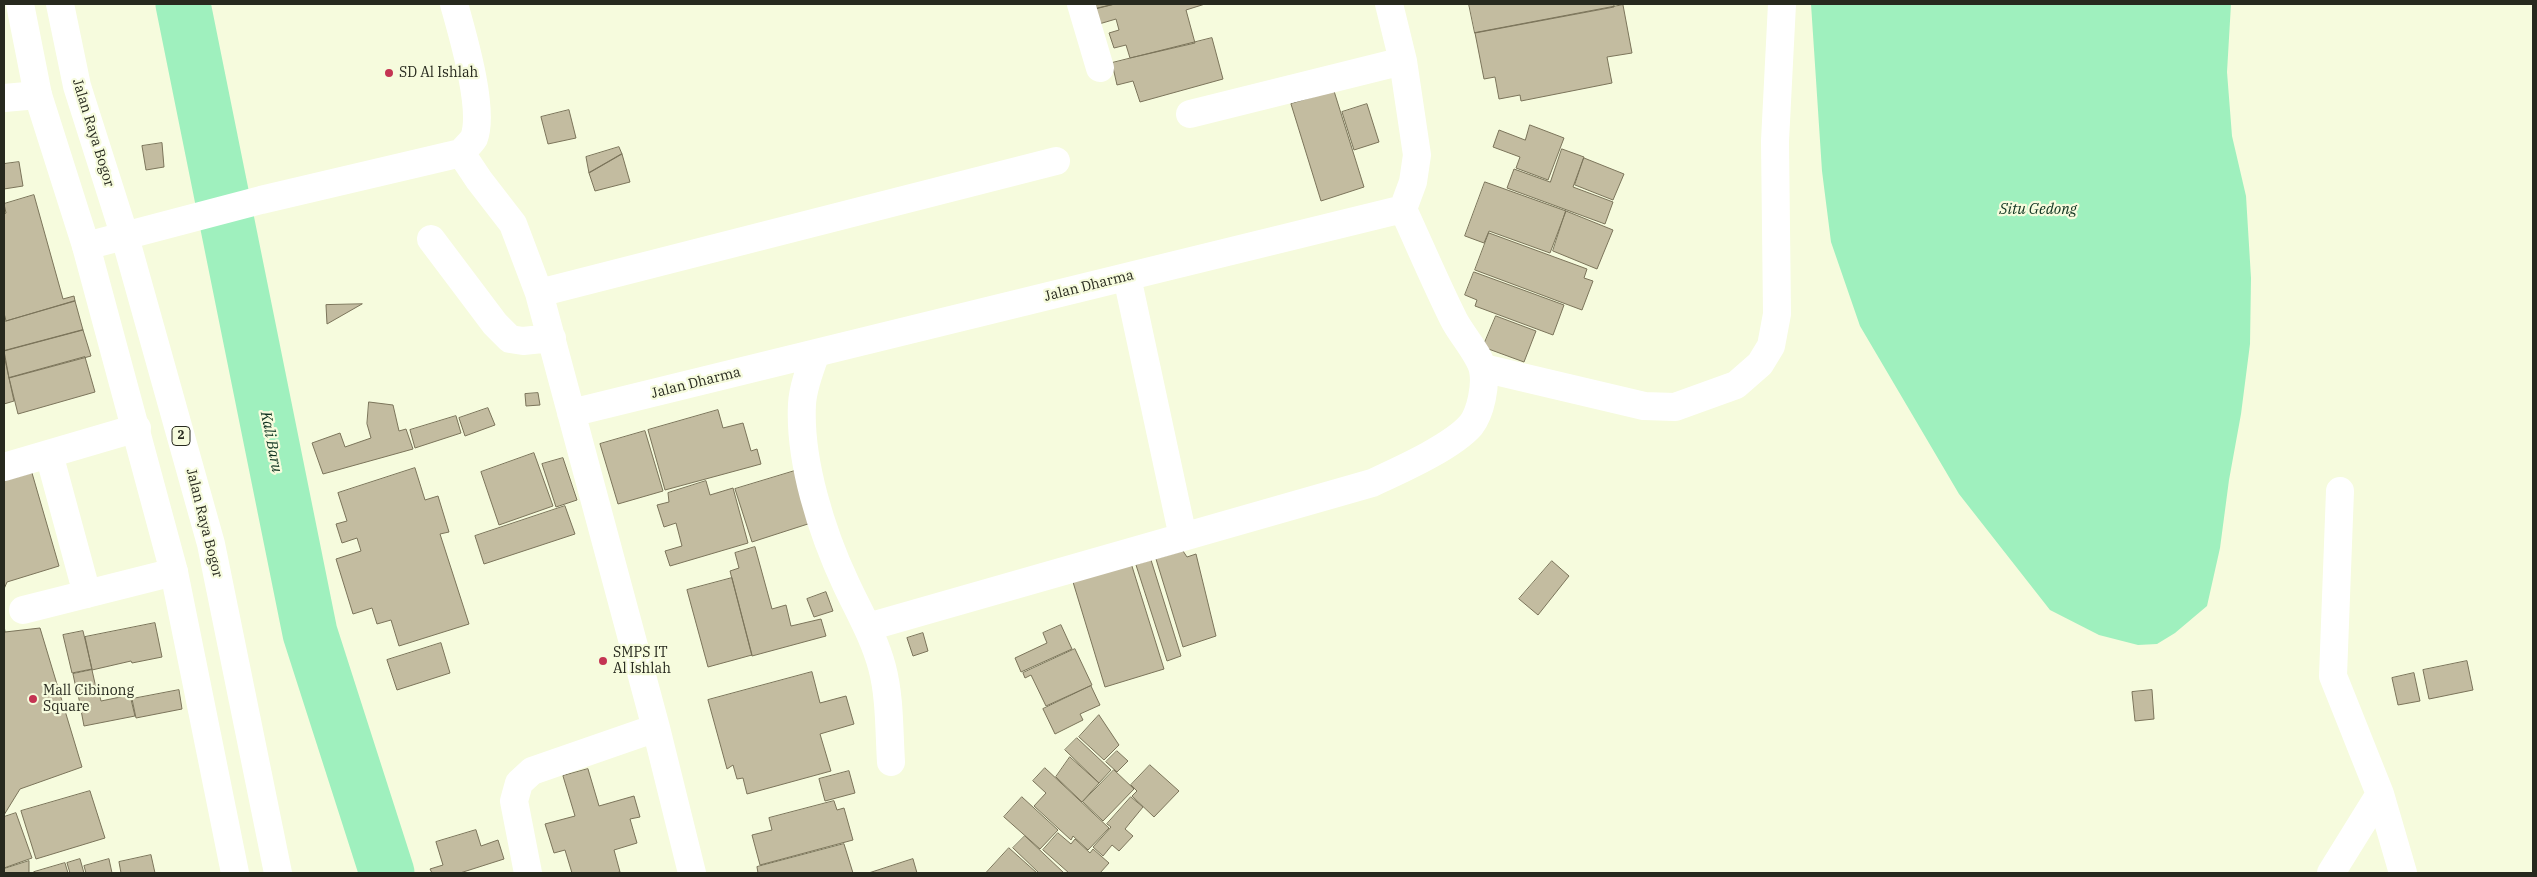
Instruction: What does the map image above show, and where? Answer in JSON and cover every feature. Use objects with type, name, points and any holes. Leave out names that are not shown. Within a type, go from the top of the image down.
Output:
[{"type":"main road","points":[[20,4],[38,95],[86,246],[137,428],[174,572],[235,873]]},
{"type":"main road","name":"Jalan Raya Bogor","points":[[60,4],[77,86],[125,237],[211,544],[278,873]]},
{"type":"main road","points":[[86,246],[191,220],[261,200],[461,153],[474,137],[476,112],[471,68],[454,4]]},
{"type":"main road","points":[[1081,4],[1100,68]]},
{"type":"main road","points":[[868,626],[1372,482],[1433,452],[1463,433],[1472,424],[1478,413],[1483,386],[1482,368],[1455,321],[1403,209],[1413,182],[1416,155],[1403,62],[1389,4]]},
{"type":"main road","points":[[1482,368],[1644,406],[1675,407],[1736,385],[1760,364],[1771,346],[1777,314],[1775,141],[1782,4]]},
{"type":"main road","points":[[1190,114],[1403,62]]},
{"type":"main road","points":[[4,98],[38,95]]},
{"type":"main road","points":[[461,153],[478,180],[513,224],[539,293],[656,728],[692,873]]},
{"type":"main road","points":[[539,293],[1056,161]]},
{"type":"main road","name":"Jalan Dharma","points":[[571,413],[1403,209]]},
{"type":"main road","points":[[431,240],[495,324],[510,340],[523,341],[552,338]]},
{"type":"main road","points":[[1127,277],[1183,537]]},
{"type":"main road","points":[[816,353],[802,404],[804,442],[812,485],[824,530],[846,584],[868,626],[883,669],[891,762]]},
{"type":"main road","points":[[4,467],[137,428]]},
{"type":"main road","points":[[49,454],[87,594]]},
{"type":"main road","points":[[2340,491],[2333,676],[2380,794],[2403,873]]},
{"type":"main road","points":[[23,610],[174,572]]},
{"type":"main road","points":[[528,873],[514,801],[520,783],[532,771],[656,728]]},
{"type":"main road","points":[[2331,873],[2380,794]]},
{"type":"water","name":"Situ Gedong","points":[[1811,4],[2231,4],[2227,72],[2232,136],[2246,196],[2251,278],[2250,344],[2220,548],[2207,606],[2175,633],[2157,644],[2138,645],[2099,635],[2050,610],[1959,494],[1860,326],[1831,242],[1822,171]]},
{"type":"building","points":[[1093,4],[1115,4],[1095,9]]},
{"type":"building","points":[[1115,4],[1205,4],[1186,10],[1195,43],[1130,58],[1126,45],[1114,48],[1109,33],[1119,30],[1116,19],[1099,24],[1095,9]]},
{"type":"building","points":[[1469,4],[1614,4],[1614,7],[1475,33]]},
{"type":"building","points":[[1623,5],[1632,53],[1607,57],[1612,83],[1521,101],[1520,95],[1499,99],[1495,77],[1484,79],[1475,33]]},
{"type":"building","points":[[1212,38],[1223,79],[1140,102],[1133,81],[1117,85],[1112,63]]},
{"type":"building","points":[[1334,91],[1364,187],[1321,201],[1291,104]]},
{"type":"building","points":[[1367,104],[1379,142],[1354,150],[1342,112]]},
{"type":"building","points":[[569,110],[576,138],[548,144],[541,117]]},
{"type":"building","points":[[1530,125],[1564,138],[1548,180],[1516,168],[1520,157],[1493,147],[1499,130],[1525,140]]},
{"type":"building","points":[[162,143],[164,167],[146,170],[142,146]]},
{"type":"building","points":[[619,147],[622,154],[589,173],[586,157]]},
{"type":"building","points":[[1562,149],[1584,157],[1573,187],[1613,202],[1605,224],[1507,188],[1514,169],[1550,182]]},
{"type":"building","points":[[622,154],[630,182],[595,191],[589,173]]},
{"type":"building","points":[[1584,158],[1624,174],[1613,200],[1575,185]]},
{"type":"building","points":[[19,162],[23,186],[4,189],[4,164]]},
{"type":"building","points":[[1485,182],[1566,211],[1550,253],[1489,231],[1484,243],[1465,236]]},
{"type":"building","points":[[34,195],[63,299],[74,296],[75,301],[6,321],[4,313],[4,214],[6,213],[4,204]]},
{"type":"building","points":[[1566,211],[1613,230],[1597,269],[1553,251]]},
{"type":"building","points":[[1489,233],[1587,269],[1584,278],[1593,281],[1582,310],[1475,270]]},
{"type":"building","points":[[1474,272],[1564,305],[1553,335],[1475,306],[1477,300],[1465,295]]},
{"type":"building","points":[[75,301],[83,330],[4,351],[4,322]]},
{"type":"building","points":[[362,304],[327,324],[326,305]]},
{"type":"building","points":[[1496,316],[1536,331],[1524,362],[1483,347]]},
{"type":"building","points":[[83,330],[91,356],[9,378],[4,351]]},
{"type":"building","points":[[4,355],[14,401],[4,404]]},
{"type":"building","points":[[85,357],[95,392],[18,414],[9,378]]},
{"type":"building","points":[[538,393],[540,405],[526,406],[525,394]]},
{"type":"building","points":[[369,402],[393,405],[399,431],[406,429],[413,449],[323,474],[312,443],[340,433],[345,447],[371,438],[367,424]]},
{"type":"building","points":[[488,408],[495,425],[465,436],[459,418]]},
{"type":"building","points":[[718,410],[723,428],[743,423],[751,451],[757,449],[761,464],[665,490],[648,430]]},
{"type":"building","points":[[456,416],[461,433],[415,448],[410,430]]},
{"type":"building","points":[[645,431],[663,491],[618,504],[600,444]]},
{"type":"building","points":[[534,453],[553,506],[499,525],[481,472]]},
{"type":"building","points":[[563,458],[577,500],[556,507],[542,464]]},
{"type":"building","points":[[415,468],[425,500],[438,496],[449,532],[440,534],[469,624],[399,646],[391,620],[377,624],[372,608],[353,614],[336,559],[361,551],[357,538],[342,543],[336,524],[347,521],[338,493]]},
{"type":"building","points":[[798,470],[814,522],[752,542],[735,489]]},
{"type":"building","points":[[32,473],[59,566],[7,582],[4,589],[4,481]]},
{"type":"building","points":[[706,481],[710,495],[733,488],[748,543],[670,566],[665,551],[682,546],[676,523],[664,527],[657,505],[669,502],[668,493]]},
{"type":"building","points":[[565,506],[575,534],[484,564],[475,536]]},
{"type":"building","points":[[755,547],[772,609],[786,605],[791,626],[821,619],[826,636],[752,656],[730,571],[739,568],[735,553]]},
{"type":"building","points":[[1183,551],[1187,557],[1196,554],[1216,636],[1183,647],[1156,559]]},
{"type":"building","points":[[1151,560],[1181,656],[1167,661],[1136,565]]},
{"type":"building","points":[[1552,561],[1569,576],[1538,615],[1519,599]]},
{"type":"building","points":[[1131,563],[1164,669],[1105,687],[1073,582]]},
{"type":"building","points":[[732,578],[752,655],[708,667],[687,590]]},
{"type":"building","points":[[826,592],[833,611],[814,617],[807,599]]},
{"type":"building","points":[[155,623],[162,657],[132,663],[131,661],[92,670],[85,637]]},
{"type":"building","name":"Mall Cibinong Square","points":[[4,625],[5,632],[40,628],[82,767],[20,789],[4,815]]},
{"type":"building","points":[[1061,625],[1072,649],[1021,672],[1015,658],[1047,643],[1043,633]]},
{"type":"building","points":[[83,631],[92,669],[72,673],[63,635]]},
{"type":"building","points":[[923,633],[928,651],[913,656],[907,638]]},
{"type":"building","points":[[441,643],[450,673],[397,690],[387,660]]},
{"type":"building","points":[[1075,649],[1092,685],[1046,706],[1031,675],[1025,678],[1023,673]]},
{"type":"building","points":[[2467,661],[2473,690],[2429,699],[2423,670]]},
{"type":"building","points":[[92,670],[96,688],[77,693],[73,674]]},
{"type":"building","points":[[812,672],[820,703],[846,696],[854,724],[820,734],[831,771],[747,794],[743,778],[737,779],[733,765],[727,769],[708,700]]},
{"type":"building","points":[[2414,673],[2420,701],[2398,705],[2392,678]]},
{"type":"building","points":[[1091,686],[1100,705],[1080,714],[1083,720],[1055,734],[1043,709]]},
{"type":"building","points":[[98,689],[101,701],[130,695],[135,716],[84,726],[78,694]]},
{"type":"building","points":[[179,690],[182,709],[136,718],[132,699]]},
{"type":"building","points":[[2152,690],[2154,719],[2135,721],[2132,692]]},
{"type":"building","points":[[1099,715],[1119,745],[1104,760],[1079,737]]},
{"type":"building","points":[[1077,738],[1111,770],[1099,783],[1065,750]]},
{"type":"building","points":[[1117,751],[1128,761],[1117,772],[1106,762]]},
{"type":"building","points":[[1070,757],[1099,783],[1082,802],[1056,777]]},
{"type":"building","points":[[1150,765],[1179,791],[1154,817],[1132,796],[1137,791],[1131,785]]},
{"type":"building","points":[[1045,768],[1109,828],[1088,850],[1073,836],[1071,840],[1034,806],[1046,793],[1033,781]]},
{"type":"building","points":[[588,769],[599,806],[634,796],[640,817],[630,819],[637,843],[614,850],[620,872],[572,873],[565,850],[554,853],[545,824],[575,816],[563,776]]},
{"type":"building","points":[[1114,770],[1134,789],[1103,821],[1083,802]]},
{"type":"building","points":[[849,771],[855,793],[825,801],[819,779]]},
{"type":"building","points":[[90,791],[105,838],[36,859],[21,811]]},
{"type":"building","points":[[1022,797],[1058,830],[1040,849],[1004,817]]},
{"type":"building","points":[[1131,797],[1143,807],[1125,829],[1133,836],[1119,851],[1112,845],[1103,856],[1093,847],[1111,827],[1107,824]]},
{"type":"building","points":[[834,801],[837,810],[844,808],[853,840],[760,865],[752,835],[772,830],[769,818]]},
{"type":"building","points":[[16,813],[32,858],[4,868],[4,817]]},
{"type":"building","points":[[476,830],[481,846],[498,840],[504,859],[460,873],[432,873],[430,869],[443,865],[436,842]]},
{"type":"building","points":[[1058,833],[1071,844],[1075,839],[1090,853],[1093,849],[1109,863],[1100,873],[1069,873],[1043,850]]},
{"type":"building","points":[[1025,836],[1064,873],[1039,873],[1013,848]]},
{"type":"building","points":[[844,844],[853,873],[758,873],[757,867]]},
{"type":"building","points":[[1009,848],[1037,873],[986,873]]},
{"type":"building","points":[[151,855],[155,873],[121,873],[119,862]]},
{"type":"building","points":[[80,859],[84,873],[70,873],[67,863]]},
{"type":"building","points":[[109,859],[112,873],[86,873],[84,866]]},
{"type":"building","points":[[913,859],[917,873],[869,873]]},
{"type":"building","points":[[29,861],[29,873],[4,873],[4,869]]},
{"type":"building","points":[[65,863],[68,873],[34,872]]},
{"type":"waterway","name":"Kali Baru","points":[[183,4],[310,633],[387,873]]},
{"type":"place","name":"SD Al Ishlah","points":[[389,73]]},
{"type":"place","name":"SMPS IT Al Ishlah","points":[[603,661]]},
{"type":"place","name":"Mall Cibinong Square","points":[[33,699]]}]
